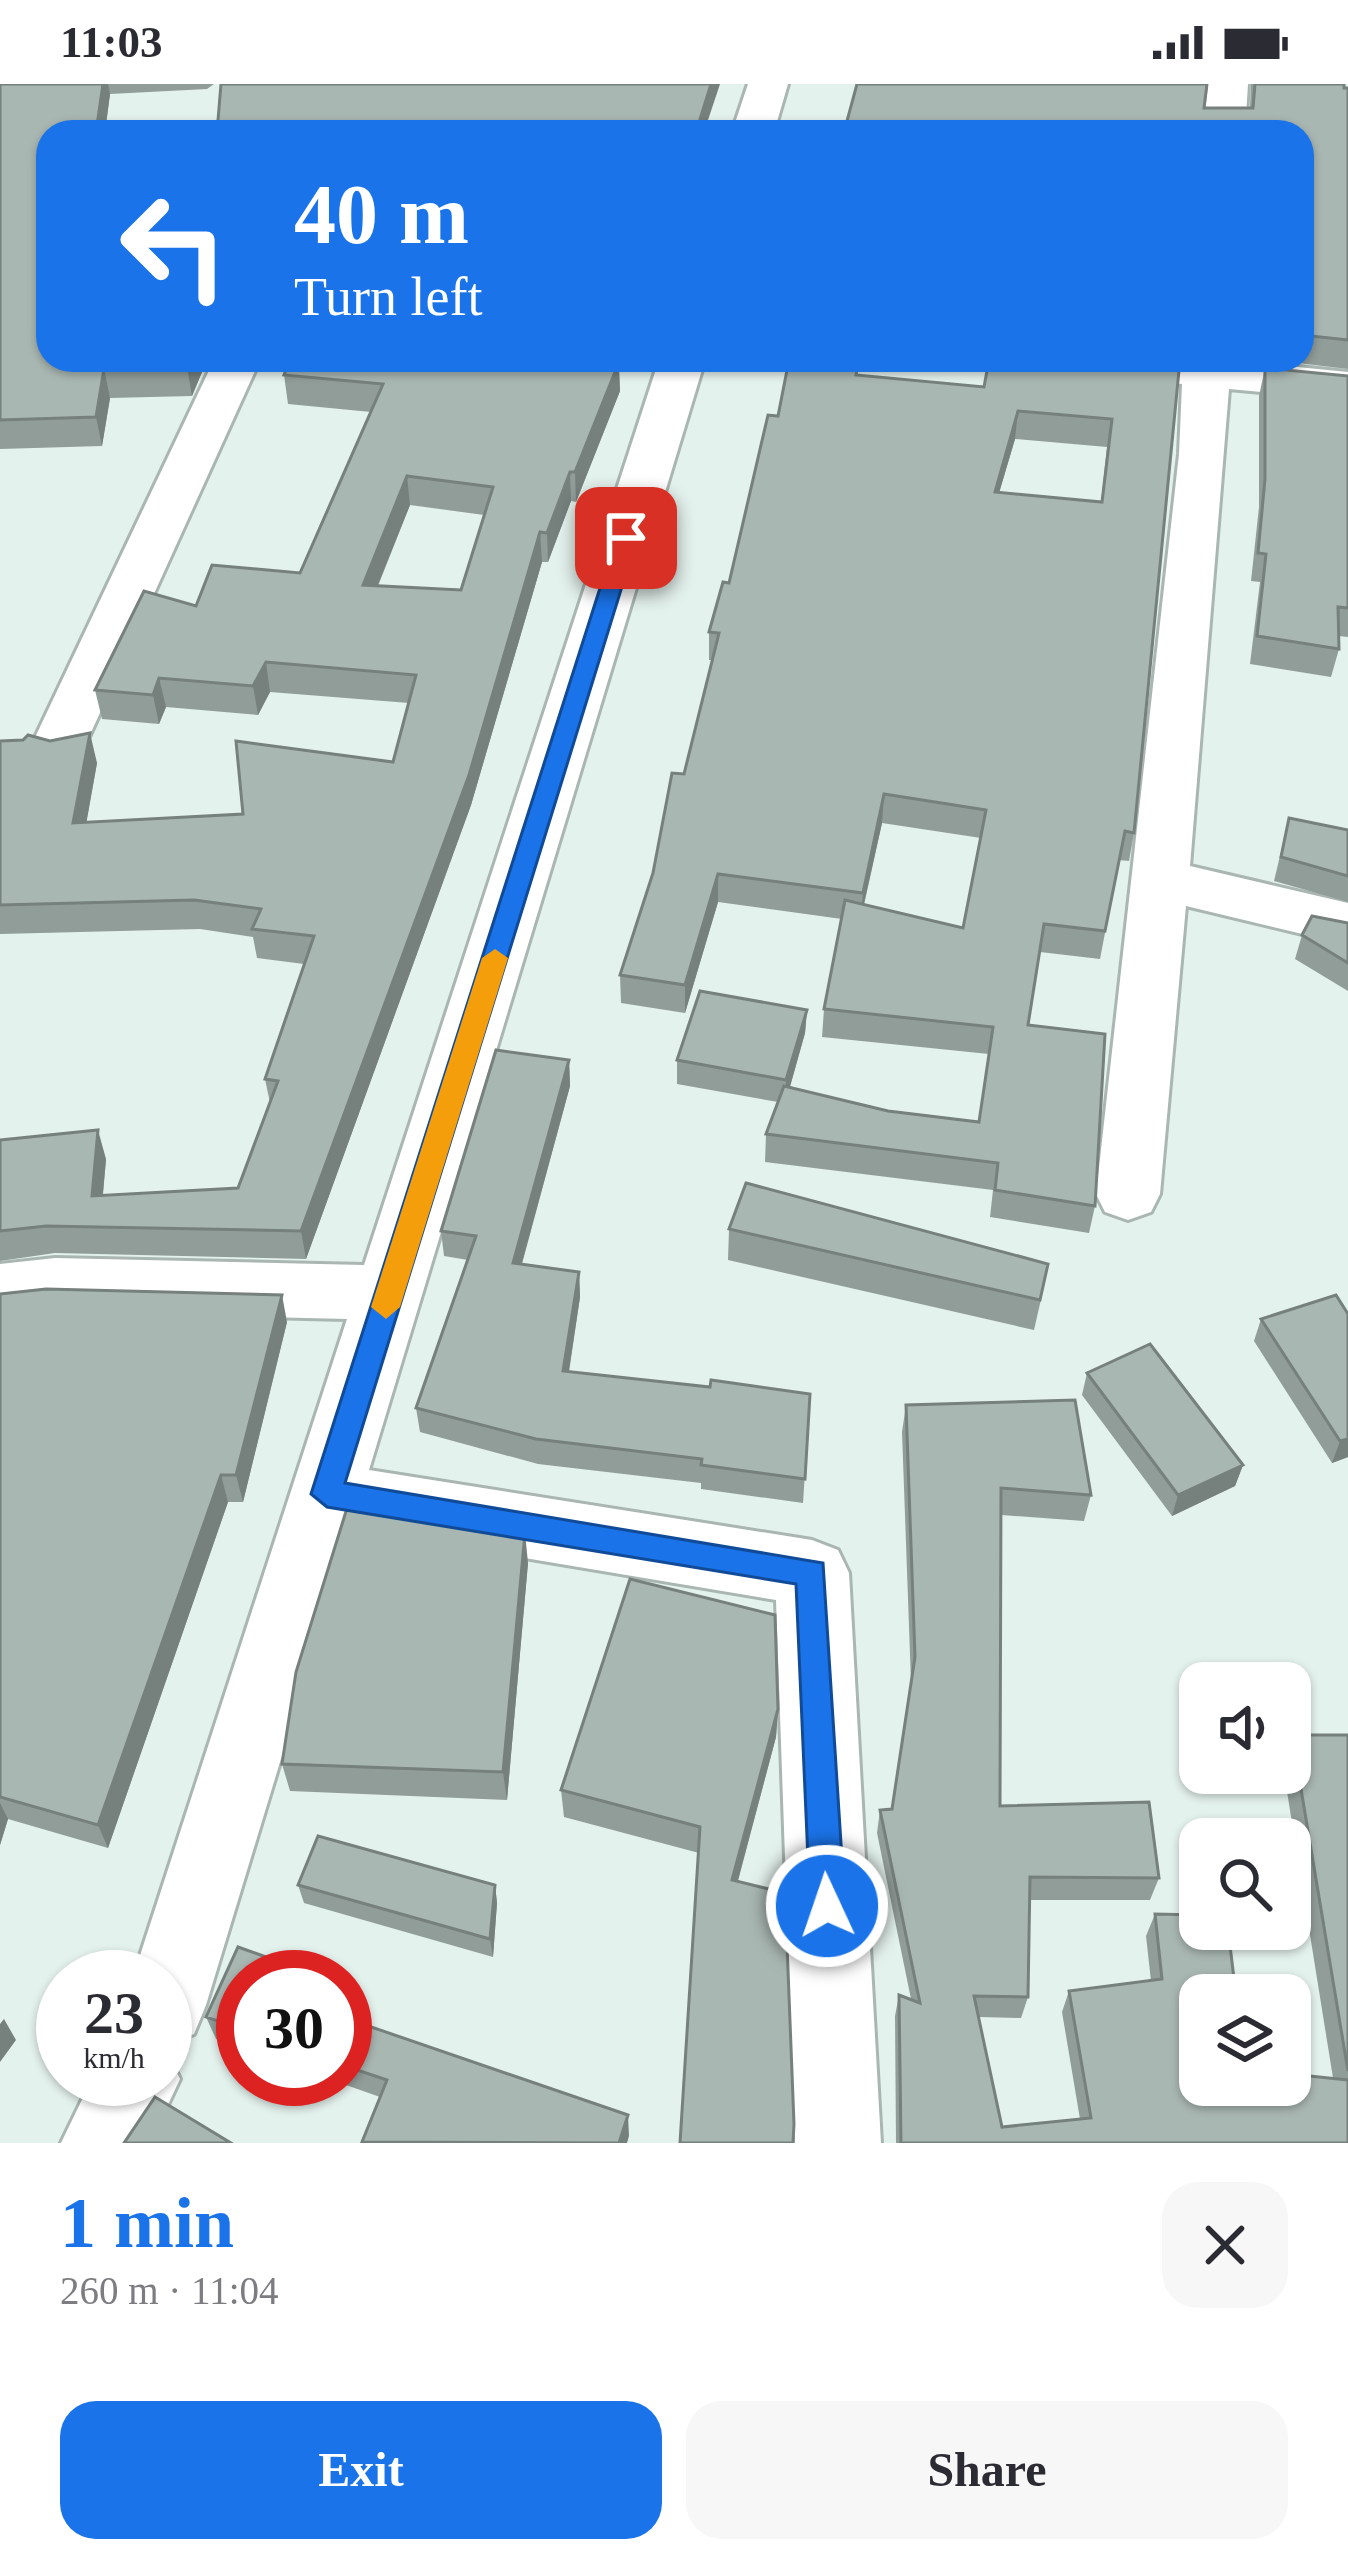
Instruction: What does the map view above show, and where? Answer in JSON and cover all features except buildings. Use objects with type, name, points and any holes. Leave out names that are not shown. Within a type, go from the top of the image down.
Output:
[{"type":"street","points":[[757,120],[768,84]]},
{"type":"street","points":[[1225,120],[1228,84]]},
{"type":"street","points":[[57,748],[231,372]]},
{"type":"street","points":[[182,1950],[678,372]]},
{"type":"street","points":[[1128,1194],[1203,454],[1205,372]]},
{"type":"street","points":[[1248,372],[1348,386]]},
{"type":"street","points":[[1162,880],[1348,924]]},
{"type":"street","points":[[0,1291],[55,1285],[390,1293]]},
{"type":"street","points":[[327,1494],[812,1573],[838,2143]]},
{"type":"street","points":[[104,2143],[124,2106]]},
{"type":"slow traffic","points":[[386,1307],[495,958]]},
{"type":"route","points":[[626,538],[327,1494],[812,1573],[827,1906]]}]
